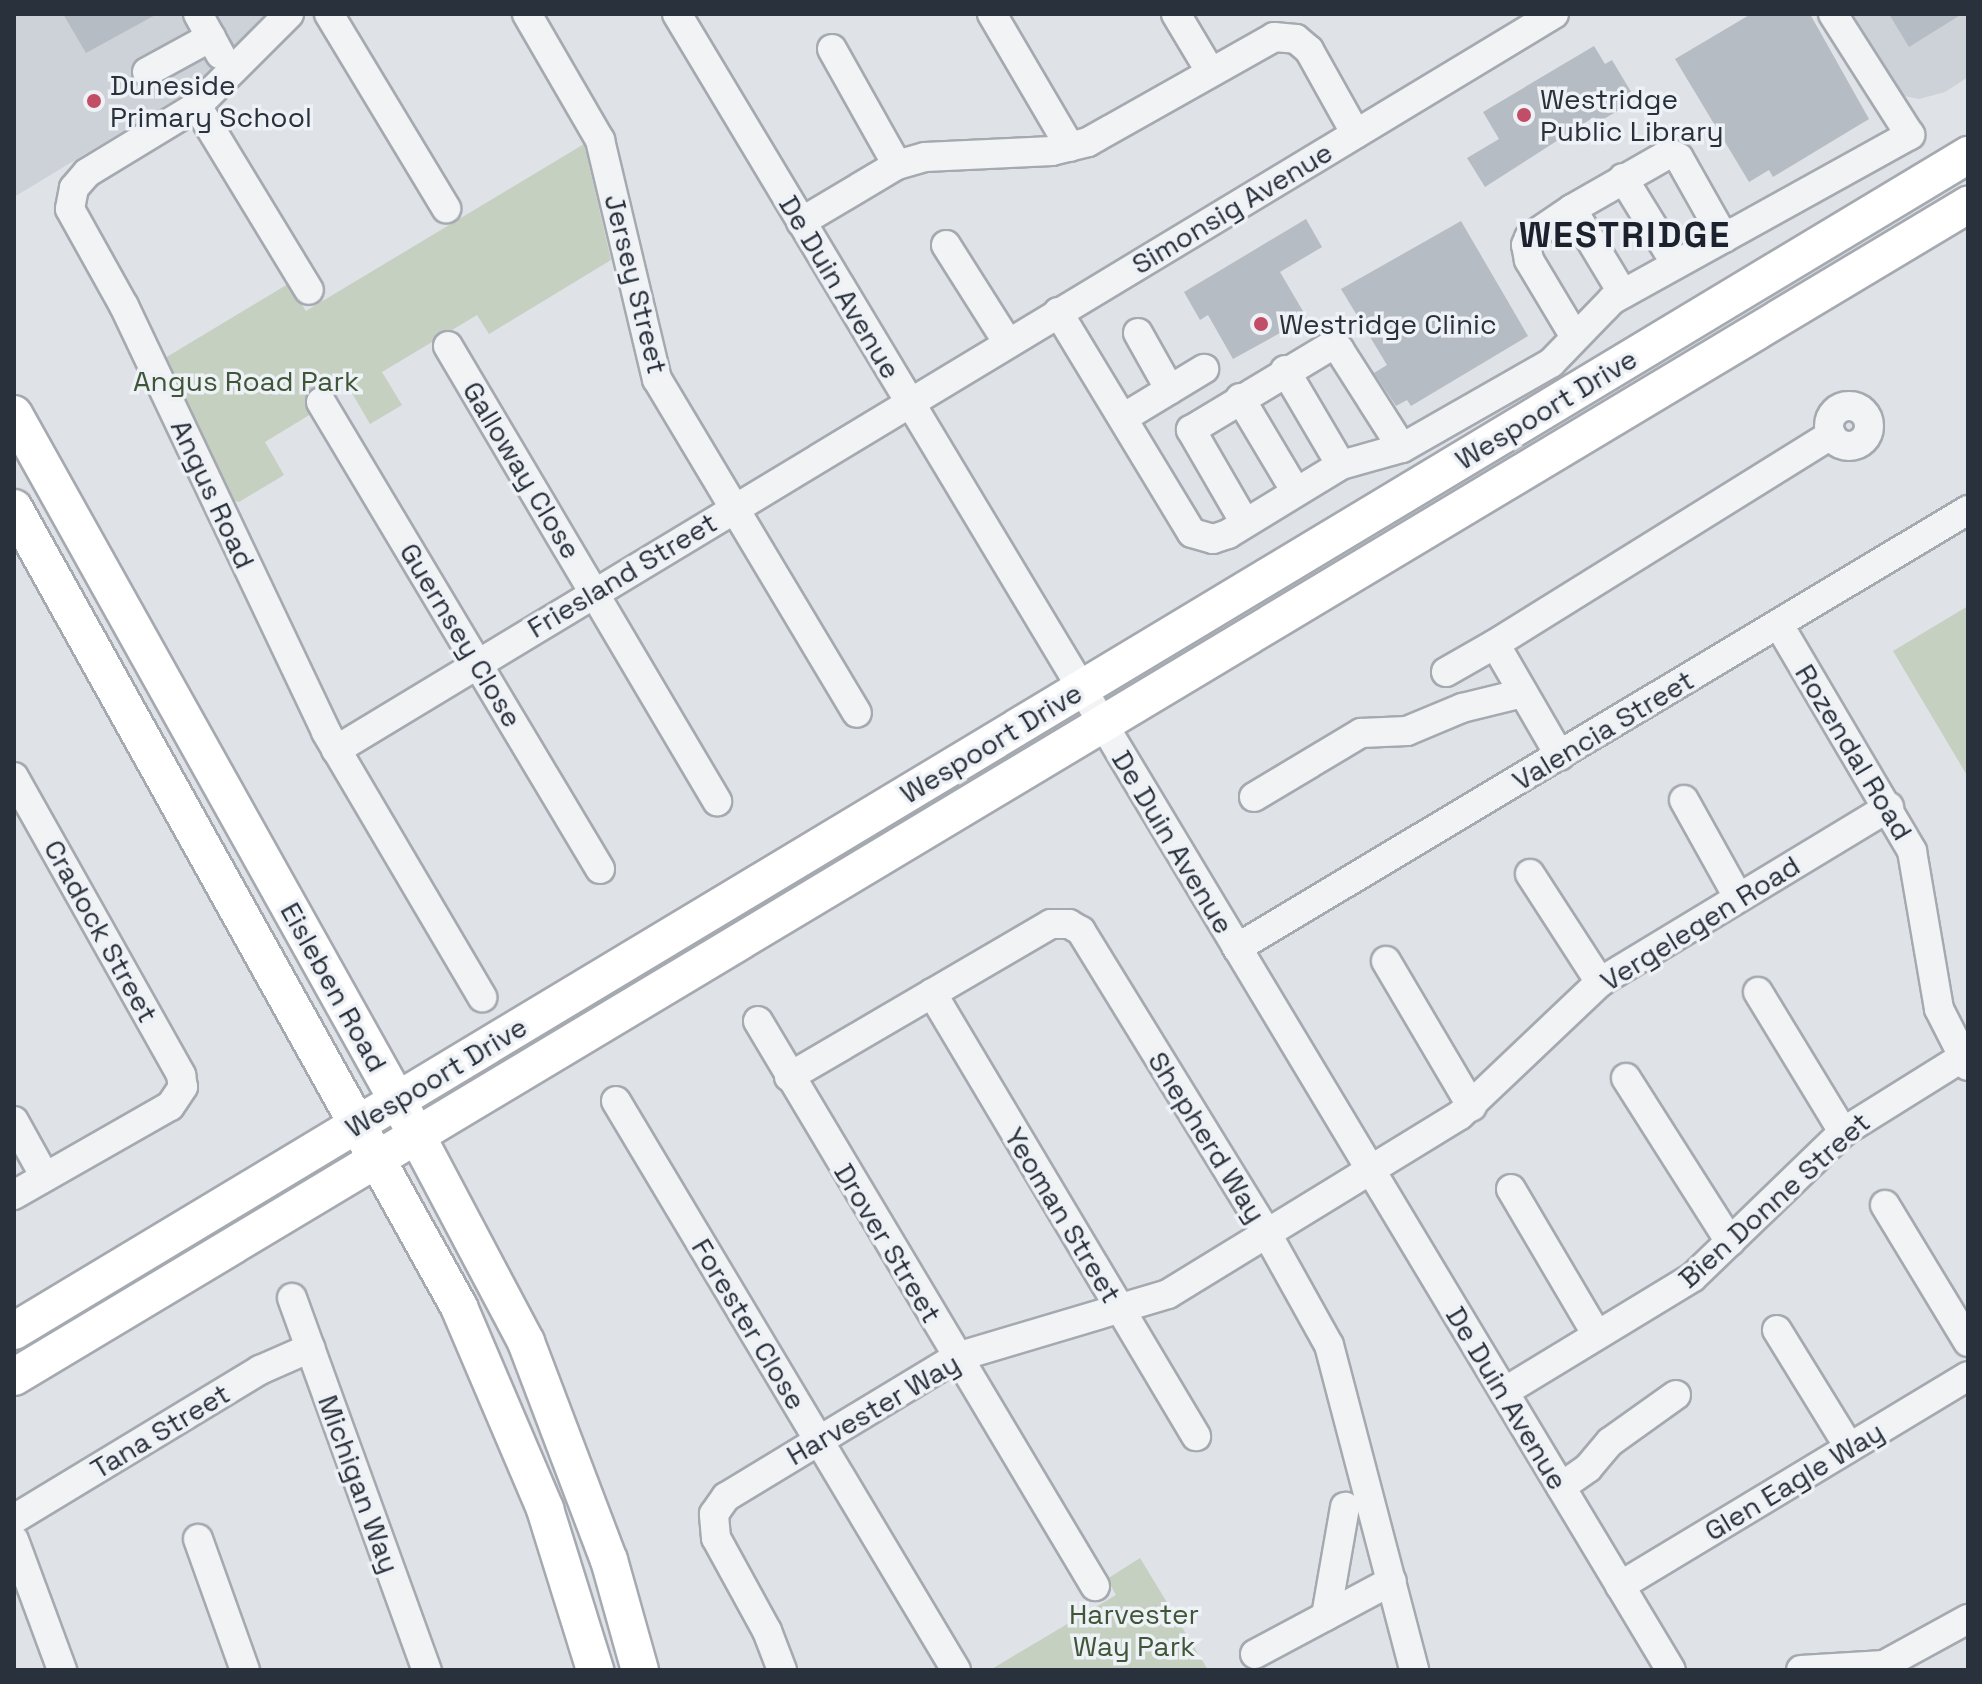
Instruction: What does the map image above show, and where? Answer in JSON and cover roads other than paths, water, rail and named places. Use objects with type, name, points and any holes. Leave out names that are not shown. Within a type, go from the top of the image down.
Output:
[{"type":"main road","name":"Wespoort Drive","points":[[14,1331],[1968,155]]},
{"type":"main road","name":"Wespoort Drive","points":[[14,1377],[1968,205]]},
{"type":"main road","name":"Eisleben Road","points":[[14,414],[397,1099],[546,1389],[609,1560],[640,1670]]},
{"type":"main road","name":"Eisleben Road","points":[[14,508],[380,1156],[459,1307],[514,1426],[595,1670]]},
{"type":"street","name":"Angus Road","points":[[289,14],[197,106],[87,173],[74,188],[70,209],[124,306],[336,750],[482,997]]},
{"type":"street","points":[[329,14],[446,208]]},
{"type":"street","name":"Jersey Street","points":[[527,14],[600,140],[657,379],[857,713]]},
{"type":"street","points":[[992,14],[1070,147]]},
{"type":"street","points":[[1176,14],[1210,71]]},
{"type":"street","name":"Simonsig Avenue","points":[[909,402],[1553,14]]},
{"type":"street","points":[[1058,312],[1192,533],[1213,539],[1341,465],[1402,448],[1551,363],[1599,310],[1623,294],[1910,135],[1833,14]]},
{"type":"street","name":"De Duin Avenue","points":[[690,18],[801,222],[1671,1670]]},
{"type":"street","points":[[147,72],[204,26],[230,72]]},
{"type":"street","points":[[801,222],[897,165],[925,157],[1070,147],[1116,128],[1210,71],[1274,37],[1296,39],[1309,50],[1356,134]]},
{"type":"street","points":[[832,49],[897,165]]},
{"type":"street","points":[[197,106],[309,290]]},
{"type":"street","points":[[1575,337],[1529,260],[1526,245],[1529,238],[1572,209],[1664,154],[1676,155],[1724,238]]},
{"type":"street","points":[[1623,178],[1676,264]]},
{"type":"street","points":[[1572,209],[1623,294]]},
{"type":"street","points":[[946,245],[1008,343]]},
{"type":"street","points":[[1138,333],[1170,390]]},
{"type":"street","name":"Galloway Close","points":[[448,346],[717,801]]},
{"type":"street","points":[[1245,523],[1191,433],[1285,370],[1331,346],[1339,349],[1402,448]]},
{"type":"street","points":[[1123,418],[1204,369]]},
{"type":"street","points":[[1285,370],[1341,465]]},
{"type":"street","points":[[1240,398],[1296,492]]},
{"type":"street","name":"Guernsey Close","points":[[321,402],[600,869]]},
{"type":"street","name":"Friesland Street","points":[[336,750],[909,402]]},
{"type":"street","points":[[1446,672],[1831,435]]},
{"type":"street","name":"Valencia Street","points":[[1237,948],[1967,512]]},
{"type":"street","name":"Rozendal Road","points":[[1779,625],[1889,807],[1912,851],[1939,1009],[1965,1061]]},
{"type":"street","points":[[1495,644],[1560,756]]},
{"type":"street","points":[[1254,797],[1361,733],[1407,731],[1462,708],[1523,693]]},
{"type":"street","name":"Cradock Street","points":[[14,777],[181,1075],[183,1087],[170,1106],[45,1177]]},
{"type":"street","points":[[1684,800],[1738,897]]},
{"type":"street","name":"Vergelegen Road","points":[[1370,1170],[1472,1107],[1600,982],[1889,807]]},
{"type":"street","points":[[1530,874],[1600,982]]},
{"type":"street","name":"Shepherd Way","points":[[789,1077],[1051,924],[1069,924],[1081,931],[1266,1232],[1329,1345],[1414,1670]]},
{"type":"street","points":[[1386,961],[1472,1107]]},
{"type":"street","points":[[1758,992],[1843,1132]]},
{"type":"street","name":"Yeoman Street","points":[[932,993],[1196,1436]]},
{"type":"street","name":"Drover Street","points":[[758,1021],[1095,1586]]},
{"type":"street","name":"Bien Donne Street","points":[[1504,1392],[1693,1277],[1843,1132],[1965,1061]]},
{"type":"street","points":[[1626,1078],[1730,1242]]},
{"type":"street","name":"Forester Close","points":[[616,1101],[956,1670]]},
{"type":"street","points":[[14,1121],[45,1177],[14,1195]]},
{"type":"street","name":"Harvester Way","points":[[782,1670],[767,1631],[716,1538],[714,1514],[726,1497],[957,1357],[1168,1294],[1370,1170]]},
{"type":"street","points":[[1511,1189],[1597,1335]]},
{"type":"street","points":[[1885,1205],[1968,1342]]},
{"type":"street","name":"Michigan Way","points":[[292,1298],[427,1670]]},
{"type":"street","points":[[1777,1330],[1849,1447]]},
{"type":"street","name":"Tana Street","points":[[14,1519],[260,1370],[310,1348]]},
{"type":"street","name":"Glen Eagle Way","points":[[1620,1586],[1968,1376]]},
{"type":"street","points":[[1561,1487],[1588,1468],[1610,1442],[1676,1395]]},
{"type":"street","points":[[1326,1616],[1345,1507]]},
{"type":"street","points":[[198,1539],[245,1670]]},
{"type":"street","points":[[14,1540],[62,1670]]},
{"type":"street","points":[[1255,1654],[1392,1581]]},
{"type":"street","points":[[1801,1670],[1896,1661],[1968,1619]]},
{"type":"place","name":"Duneside Primary School","points":[[94,101]]},
{"type":"place","name":"Westridge Public Library","points":[[1524,115]]},
{"type":"place","name":"Westridge Clinic","points":[[1261,324]]},
{"type":"district","name":"WESTRIDGE","points":[[1625,236]]},
{"type":"park label","name":"Angus Road Park","points":[[246,381]]},
{"type":"park label","name":"Harvester Way Park","points":[[1134,1630]]}]
